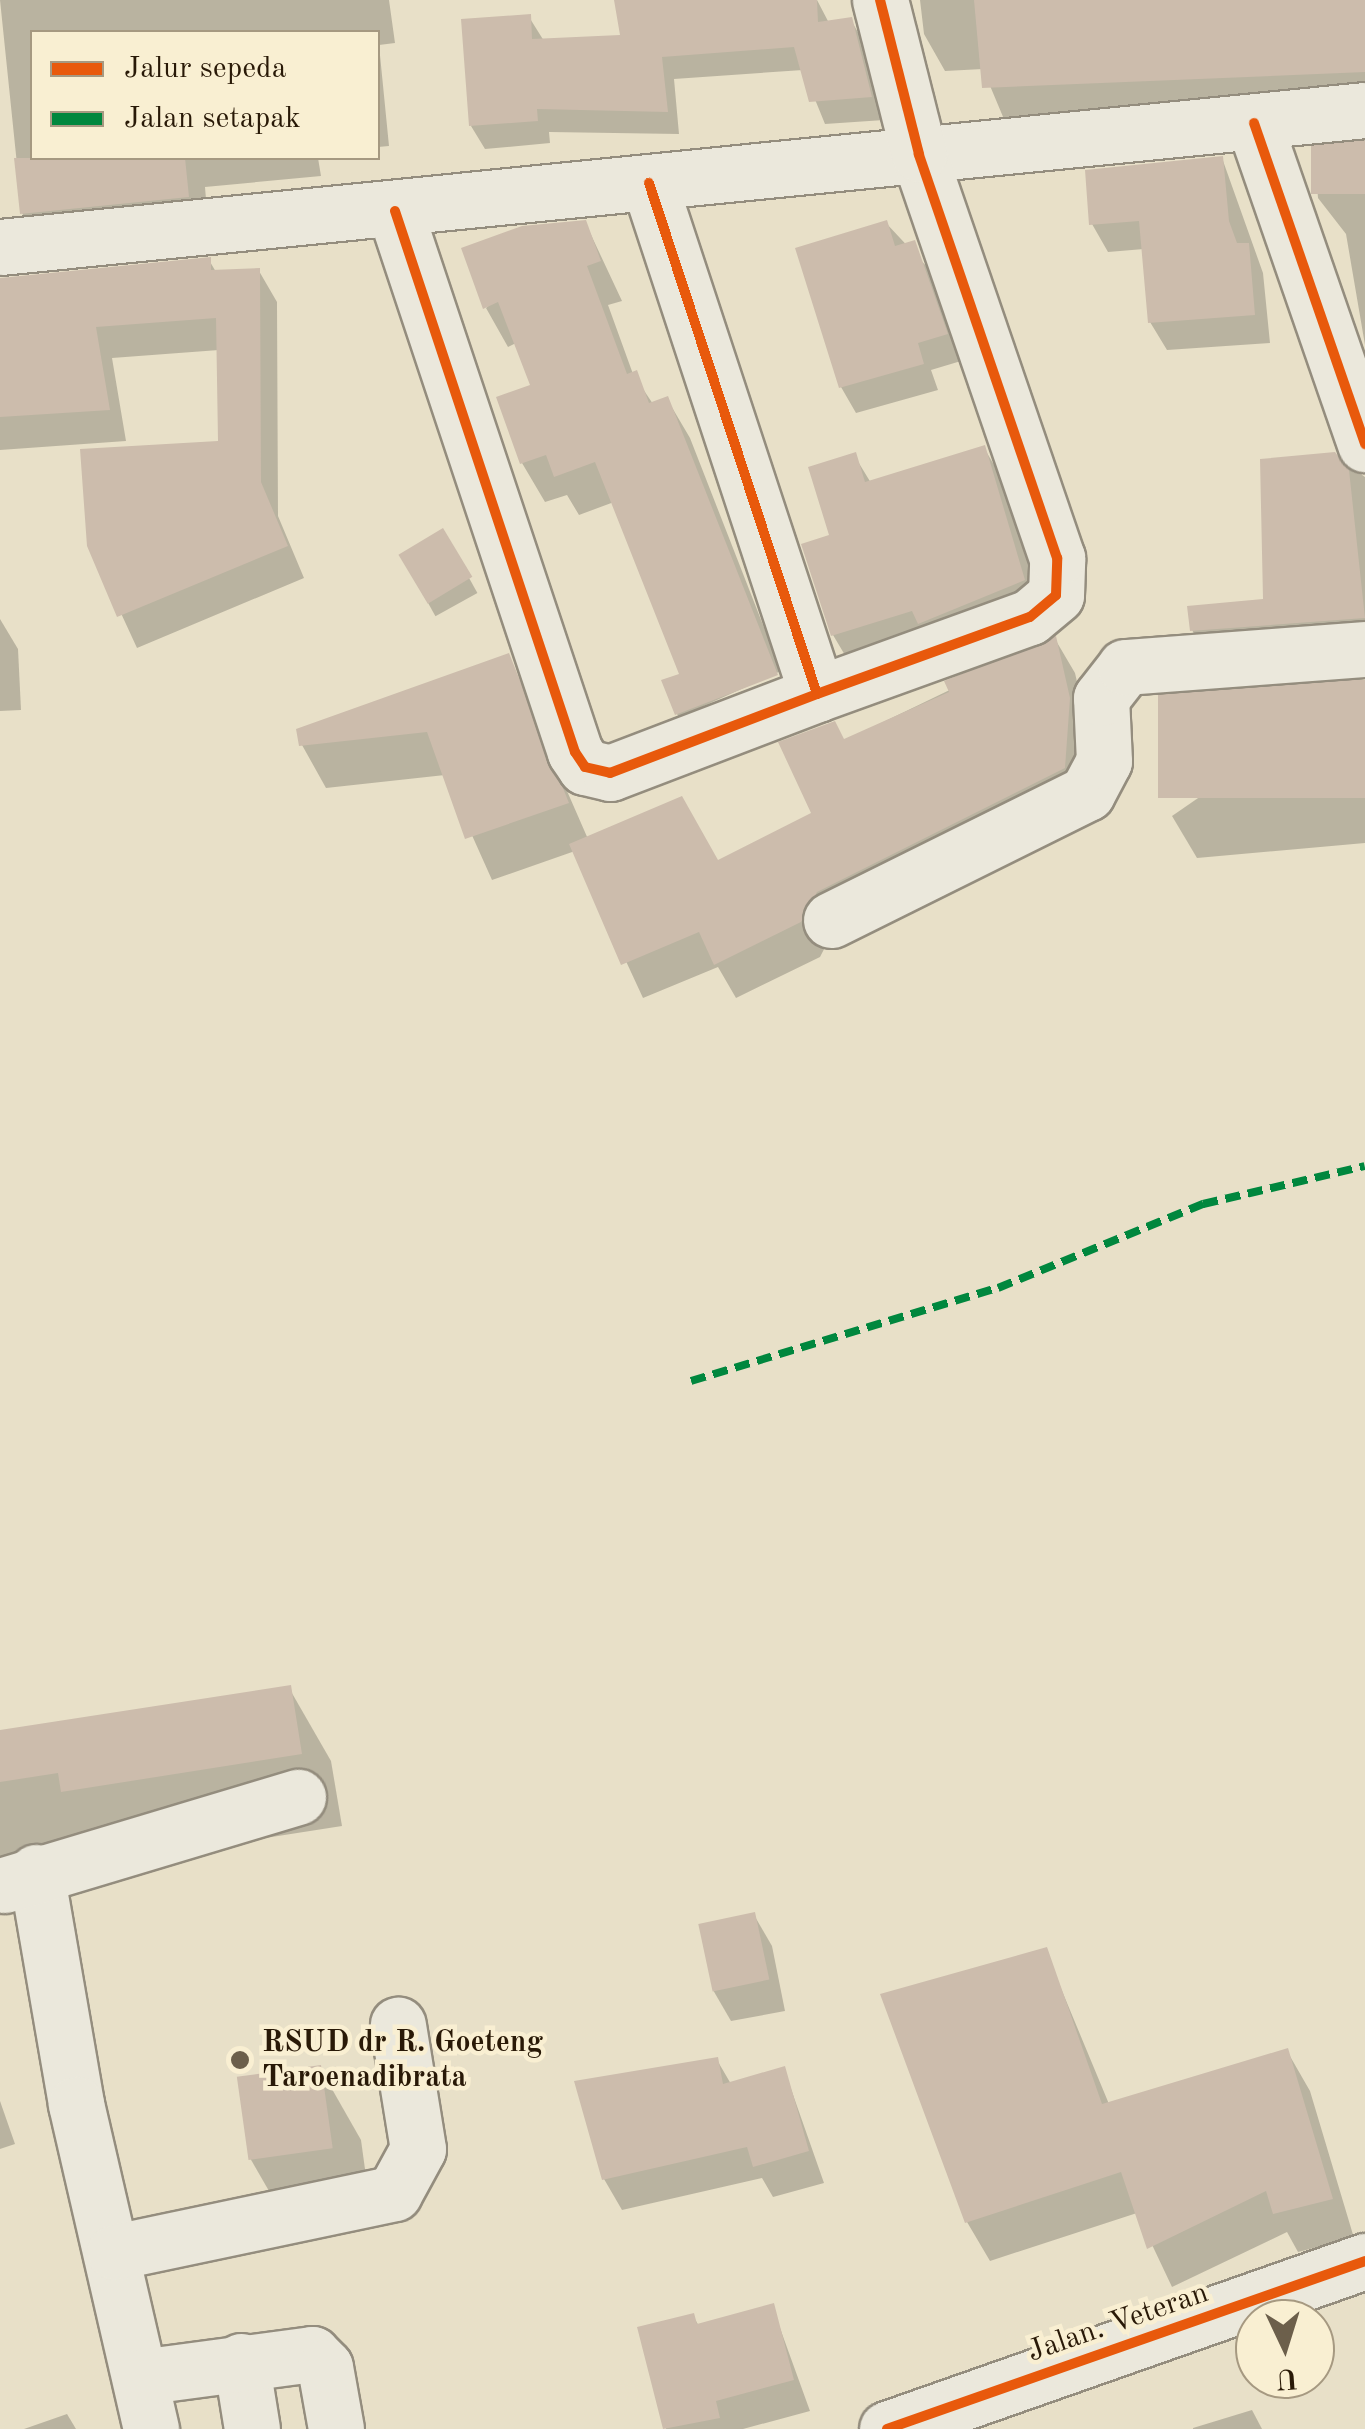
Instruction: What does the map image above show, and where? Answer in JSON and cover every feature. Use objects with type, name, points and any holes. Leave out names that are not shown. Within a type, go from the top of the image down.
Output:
[{"type":"street","points":[[396,211],[585,767],[624,770],[817,694],[1030,617],[1056,595],[1056,558],[918,154],[880,0]]},
{"type":"street","points":[[0,247],[396,211],[1365,110]]},
{"type":"street","points":[[1254,124],[1365,444]]},
{"type":"street","points":[[648,183],[817,694]]},
{"type":"street","points":[[831,920],[1087,792],[1104,761],[1101,698],[1125,667],[1365,649]]},
{"type":"street","points":[[151,2429],[116,2252],[18,1879],[298,1797]]},
{"type":"street","points":[[116,2252],[394,2193],[418,2149],[398,2026]]},
{"type":"street","name":"Jalan. Veteran","points":[[887,2429],[1365,2262]]},
{"type":"street","points":[[140,2377],[241,2361],[319,2359],[336,2429]]},
{"type":"street","points":[[241,2361],[252,2429]]},
{"type":"building","points":[[614,0],[817,0],[818,22],[852,17],[872,97],[809,102],[794,47],[662,57],[668,112],[537,109],[538,121],[469,126],[461,19],[531,14],[532,39],[620,35]]},
{"type":"building","points":[[974,0],[1365,0],[1365,72],[982,88]]},
{"type":"building","points":[[1311,141],[1365,141],[1365,194],[1311,194]]},
{"type":"building","points":[[1223,156],[1229,221],[1237,243],[1249,243],[1255,315],[1148,323],[1139,221],[1089,225],[1085,170]]},
{"type":"building","points":[[14,158],[185,160],[189,197],[20,214]]},
{"type":"building","points":[[586,220],[601,261],[587,266],[627,374],[637,370],[649,403],[668,396],[778,675],[675,715],[661,680],[679,674],[595,462],[554,477],[546,455],[520,464],[496,397],[530,385],[498,302],[483,309],[461,248],[522,226]]},
{"type":"building","points":[[887,220],[895,246],[915,240],[948,334],[918,343],[924,364],[839,388],[795,248]]},
{"type":"building","points":[[211,257],[211,270],[260,268],[261,482],[288,546],[117,617],[87,546],[80,449],[218,441],[216,318],[96,327],[110,410],[0,417],[0,278]]},
{"type":"building","points":[[985,445],[1025,580],[918,624],[912,611],[831,636],[801,544],[829,535],[808,467],[856,452],[865,482]]},
{"type":"building","points":[[1335,452],[1349,470],[1365,618],[1190,631],[1187,606],[1263,599],[1260,459]]},
{"type":"building","points":[[443,528],[472,577],[428,604],[398,555]]},
{"type":"building","points":[[1056,636],[1070,698],[1065,768],[817,892],[801,922],[714,965],[699,932],[621,965],[569,844],[682,796],[718,860],[811,813],[778,742],[835,721],[844,739],[949,692],[944,681]]},
{"type":"building","points":[[509,653],[569,803],[465,839],[427,732],[299,746],[296,729]]},
{"type":"building","points":[[1158,680],[1365,680],[1365,798],[1158,798]]},
{"type":"building","points":[[291,1685],[302,1754],[61,1792],[58,1773],[0,1782],[0,1730]]},
{"type":"building","points":[[755,1912],[769,1979],[713,1992],[698,1924]]},
{"type":"building","points":[[1047,1947],[1102,2104],[1288,2048],[1333,2199],[1273,2214],[1266,2191],[1147,2249],[1121,2172],[965,2223],[880,1994]]},
{"type":"building","points":[[718,2057],[723,2084],[785,2066],[809,2151],[753,2167],[747,2147],[602,2180],[574,2081]]},
{"type":"building","points":[[321,2065],[333,2148],[249,2160],[237,2077]]},
{"type":"building","points":[[774,2303],[794,2380],[716,2401],[720,2418],[663,2429],[637,2327],[694,2313],[697,2324]]},
{"type":"marked path","points":[[691,1381],[998,1288],[1203,1204],[1365,1166]]},
{"type":"cycle path","points":[[817,694],[1030,617],[1056,595],[1057,558],[919,154],[880,0]]},
{"type":"cycle path","points":[[1254,123],[1365,444]]},
{"type":"cycle path","points":[[395,211],[575,752],[585,767],[610,773],[817,694],[649,183]]},
{"type":"cycle path","points":[[887,2429],[1365,2261]]},
{"type":"place","name":"RSUD dr R. Goeteng Taroenadibrata","points":[[240,2060]]}]
